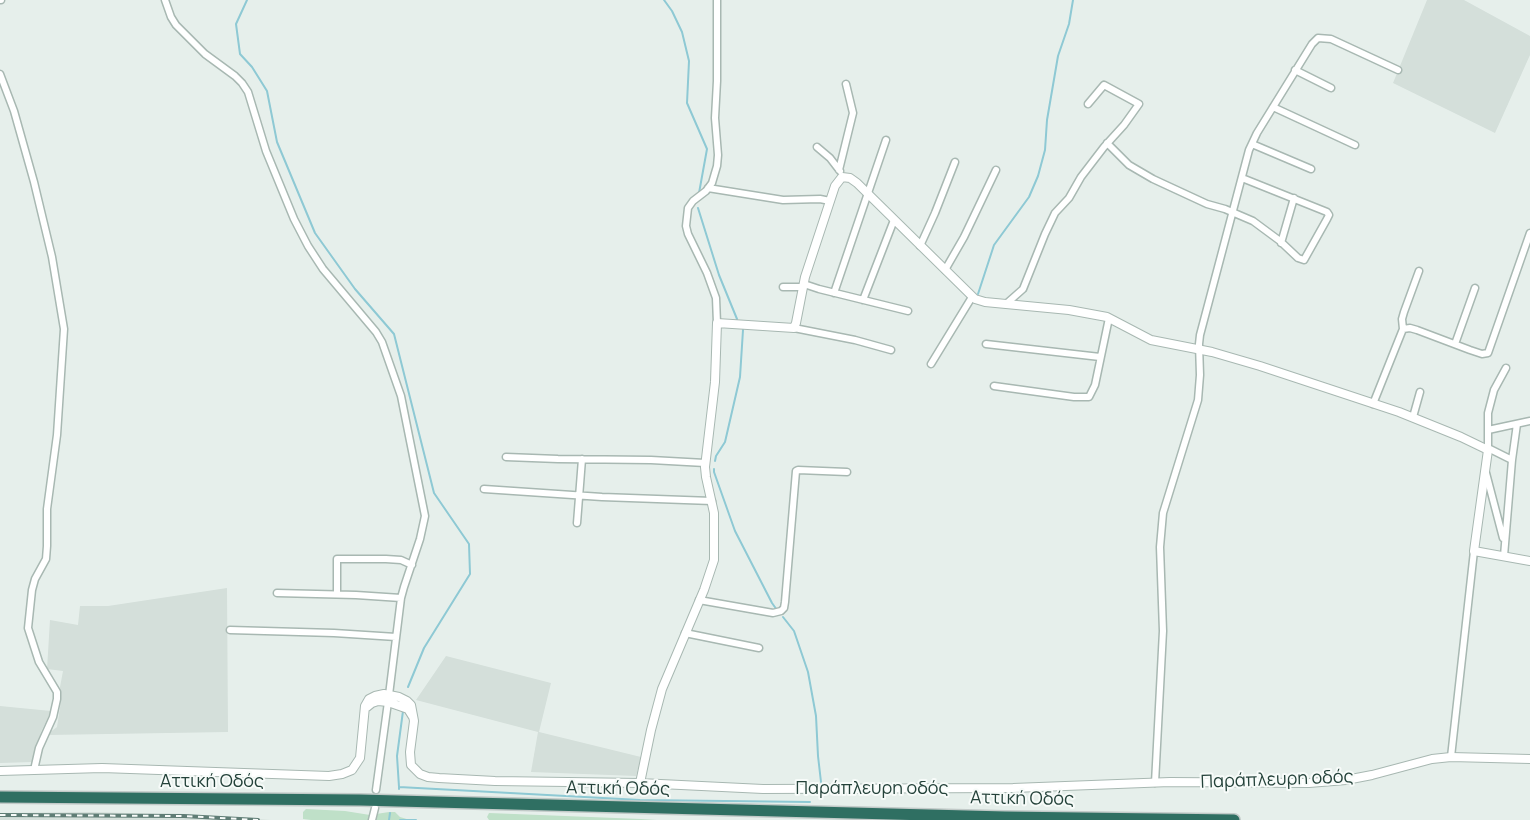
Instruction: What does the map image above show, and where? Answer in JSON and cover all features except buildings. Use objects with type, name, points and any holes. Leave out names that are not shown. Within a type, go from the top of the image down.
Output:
[{"type":"highway","name":"Αττική Οδός","points":[[0,798],[360,800],[1234,820]]},
{"type":"street","points":[[165,0],[171,17],[181,31],[205,54],[242,83],[248,92],[266,151],[286,202],[308,246],[332,281],[371,324],[382,342],[404,404],[424,506],[424,523],[401,598],[376,790]]},
{"type":"street","points":[[640,783],[658,704],[685,633],[711,573],[714,560],[715,532],[712,500],[706,477],[705,463],[716,374],[716,298],[686,226],[688,208],[708,188],[716,173],[718,155],[715,118],[717,0]]},
{"type":"street","points":[[1155,783],[1163,631],[1160,572],[1162,526],[1167,498],[1198,400],[1200,350],[1198,344],[1200,335],[1252,144],[1295,70],[1318,38],[1324,37],[1398,70]]},
{"type":"street","points":[[1295,70],[1331,88]]},
{"type":"street","points":[[0,74],[14,112],[34,182],[52,257],[64,329],[57,435],[47,509],[48,546],[46,558],[32,590],[28,628],[39,662],[57,692],[57,699],[53,717],[39,748],[34,770]]},
{"type":"street","points":[[794,328],[803,285],[835,186],[841,173],[853,113],[846,84]]},
{"type":"street","points":[[1006,304],[1023,289],[1044,234],[1055,213],[1069,198],[1081,177],[1139,104],[1104,85],[1088,104]]},
{"type":"street","points":[[1274,107],[1355,145]]},
{"type":"street","points":[[834,293],[886,140]]},
{"type":"street","points":[[1107,144],[1129,164],[1153,179],[1207,204],[1233,212],[1253,221],[1298,258],[1304,260],[1329,215],[1316,207],[1242,178]]},
{"type":"street","points":[[1252,144],[1311,169]]},
{"type":"street","points":[[817,147],[841,173],[857,182],[972,297],[985,302],[1069,310],[1109,318],[1151,340],[1200,350],[1260,366],[1413,417],[1512,460]]},
{"type":"street","points":[[920,246],[935,213],[954,162]]},
{"type":"street","points":[[944,270],[964,238],[996,170]]},
{"type":"street","points":[[708,188],[783,200],[820,199],[830,201]]},
{"type":"street","points":[[1281,243],[1294,198]]},
{"type":"street","points":[[1230,222],[1244,217]]},
{"type":"street","points":[[863,300],[894,220]]},
{"type":"street","points":[[1403,329],[1410,328],[1482,354],[1488,353],[1526,254],[1530,233]]},
{"type":"street","points":[[1374,404],[1403,329],[1402,320],[1404,312],[1419,271]]},
{"type":"street","points":[[783,287],[803,285],[908,311]]},
{"type":"street","points":[[1456,344],[1475,288]]},
{"type":"street","points":[[931,364],[972,297]]},
{"type":"street","points":[[994,386],[1074,398],[1090,397],[1095,385],[1109,318]]},
{"type":"street","points":[[717,323],[794,328],[838,336],[891,350]]},
{"type":"street","points":[[986,344],[1100,357]]},
{"type":"street","points":[[1451,757],[1474,551],[1488,449],[1488,413],[1494,390],[1506,368]]},
{"type":"street","points":[[1413,417],[1420,392]]},
{"type":"street","points":[[1488,430],[1530,421]]},
{"type":"street","points":[[1504,556],[1517,424]]},
{"type":"street","points":[[506,457],[705,463]]},
{"type":"street","points":[[578,523],[582,459]]},
{"type":"street","points":[[1485,469],[1505,545]]},
{"type":"street","points":[[699,600],[773,613],[781,611],[784,608],[785,602],[796,471],[847,472]]},
{"type":"street","points":[[484,489],[580,496],[712,500]]},
{"type":"street","points":[[1474,551],[1530,561]]},
{"type":"street","points":[[337,594],[337,559],[401,560],[412,565]]},
{"type":"street","points":[[276,593],[401,598]]},
{"type":"street","points":[[230,630],[396,637]]},
{"type":"street","points":[[685,633],[759,648]]},
{"type":"street","points":[[0,771],[102,768],[319,775],[342,774],[352,770],[360,758],[363,713],[372,703],[388,698]]},
{"type":"street","name":"Παράπλευρη οδός","points":[[388,698],[408,709],[414,721],[410,752],[411,765],[420,774],[428,777],[495,781],[640,783],[762,789],[882,790],[1155,783],[1309,782],[1346,780],[1432,759],[1451,757],[1530,759]]},
{"type":"street","points":[[372,820],[374,808]]},
{"type":"shaded area","points":[[1427,0],[1464,0],[1530,36],[1530,55],[1495,133],[1393,83]]},
{"type":"shaded area","points":[[227,588],[228,732],[48,735],[57,727],[63,671],[47,669],[50,620],[78,625],[80,606],[108,606]]},
{"type":"shaded area","points":[[446,656],[551,683],[539,732],[641,757],[636,776],[531,772],[538,732],[416,700]]},
{"type":"shaded area","points":[[0,706],[51,711],[41,732],[33,762],[0,763]]},
{"type":"shaded area","points":[[92,812],[194,815],[271,820],[0,820],[0,813]]},
{"type":"green space","points":[[306,809],[345,811],[370,815],[395,812],[400,817],[410,820],[303,819],[303,812]]},
{"type":"green space","points":[[489,813],[657,820],[489,820],[487,817]]},
{"type":"waterway","points":[[247,0],[236,24],[240,54],[252,67],[267,91],[277,142],[315,233],[355,289],[394,334],[434,493],[469,544],[470,574],[424,648],[408,687]]},
{"type":"waterway","points":[[664,0],[672,11],[682,32],[689,61],[687,103],[707,149],[699,193]]},
{"type":"waterway","points":[[978,294],[994,245],[1029,197],[1038,176],[1045,150],[1047,120],[1058,56],[1069,24],[1073,0]]},
{"type":"waterway","points":[[698,208],[719,275],[737,319]]},
{"type":"waterway","points":[[715,461],[725,442],[740,377],[743,330]]},
{"type":"waterway","points":[[714,469],[735,531],[777,610]]},
{"type":"waterway","points":[[783,617],[794,631],[808,672],[816,716],[821,782]]},
{"type":"waterway","points":[[399,787],[397,756],[403,711]]},
{"type":"waterway","points":[[399,789],[399,787],[640,800],[810,802]]},
{"type":"waterway","points":[[389,820],[390,813]]},
{"type":"waterway","points":[[400,820],[416,820]]},
{"type":"railway","points":[[0,815],[184,816],[258,820]]}]
